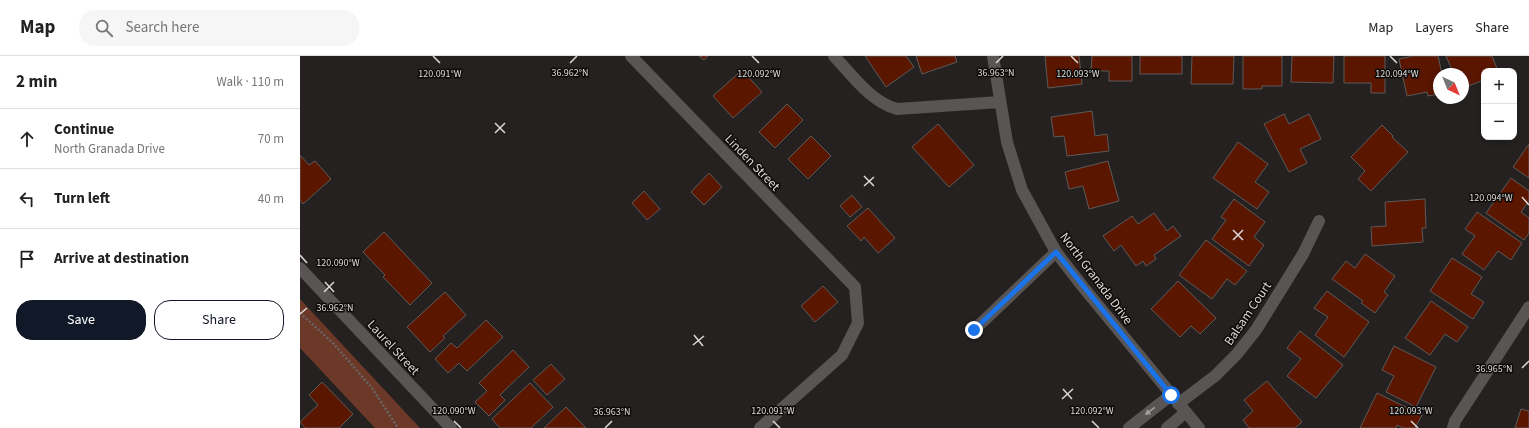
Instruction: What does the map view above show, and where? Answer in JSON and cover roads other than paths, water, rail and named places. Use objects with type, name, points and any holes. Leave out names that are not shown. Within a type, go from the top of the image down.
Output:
[{"type":"street","name":"Linden Street","points":[[630,56],[855,287],[858,323],[842,355],[760,428]]},
{"type":"street","points":[[834,56],[861,85],[887,106],[897,109],[1000,102]]},
{"type":"street","name":"North Granada Drive","points":[[993,56],[1007,142],[1022,190],[1056,252],[1199,428]]},
{"type":"street","name":"Balsam Court","points":[[1178,403],[1215,376],[1236,355],[1252,335],[1303,254],[1319,221]]},
{"type":"street","points":[[974,330],[1056,252]]},
{"type":"street","name":"Laurel Street","points":[[300,268],[451,428]]},
{"type":"street","points":[[1453,428],[1455,421],[1529,307]]},
{"type":"street","points":[[1129,428],[1178,403]]},
{"type":"street","points":[[1167,428],[1178,403]]}]
